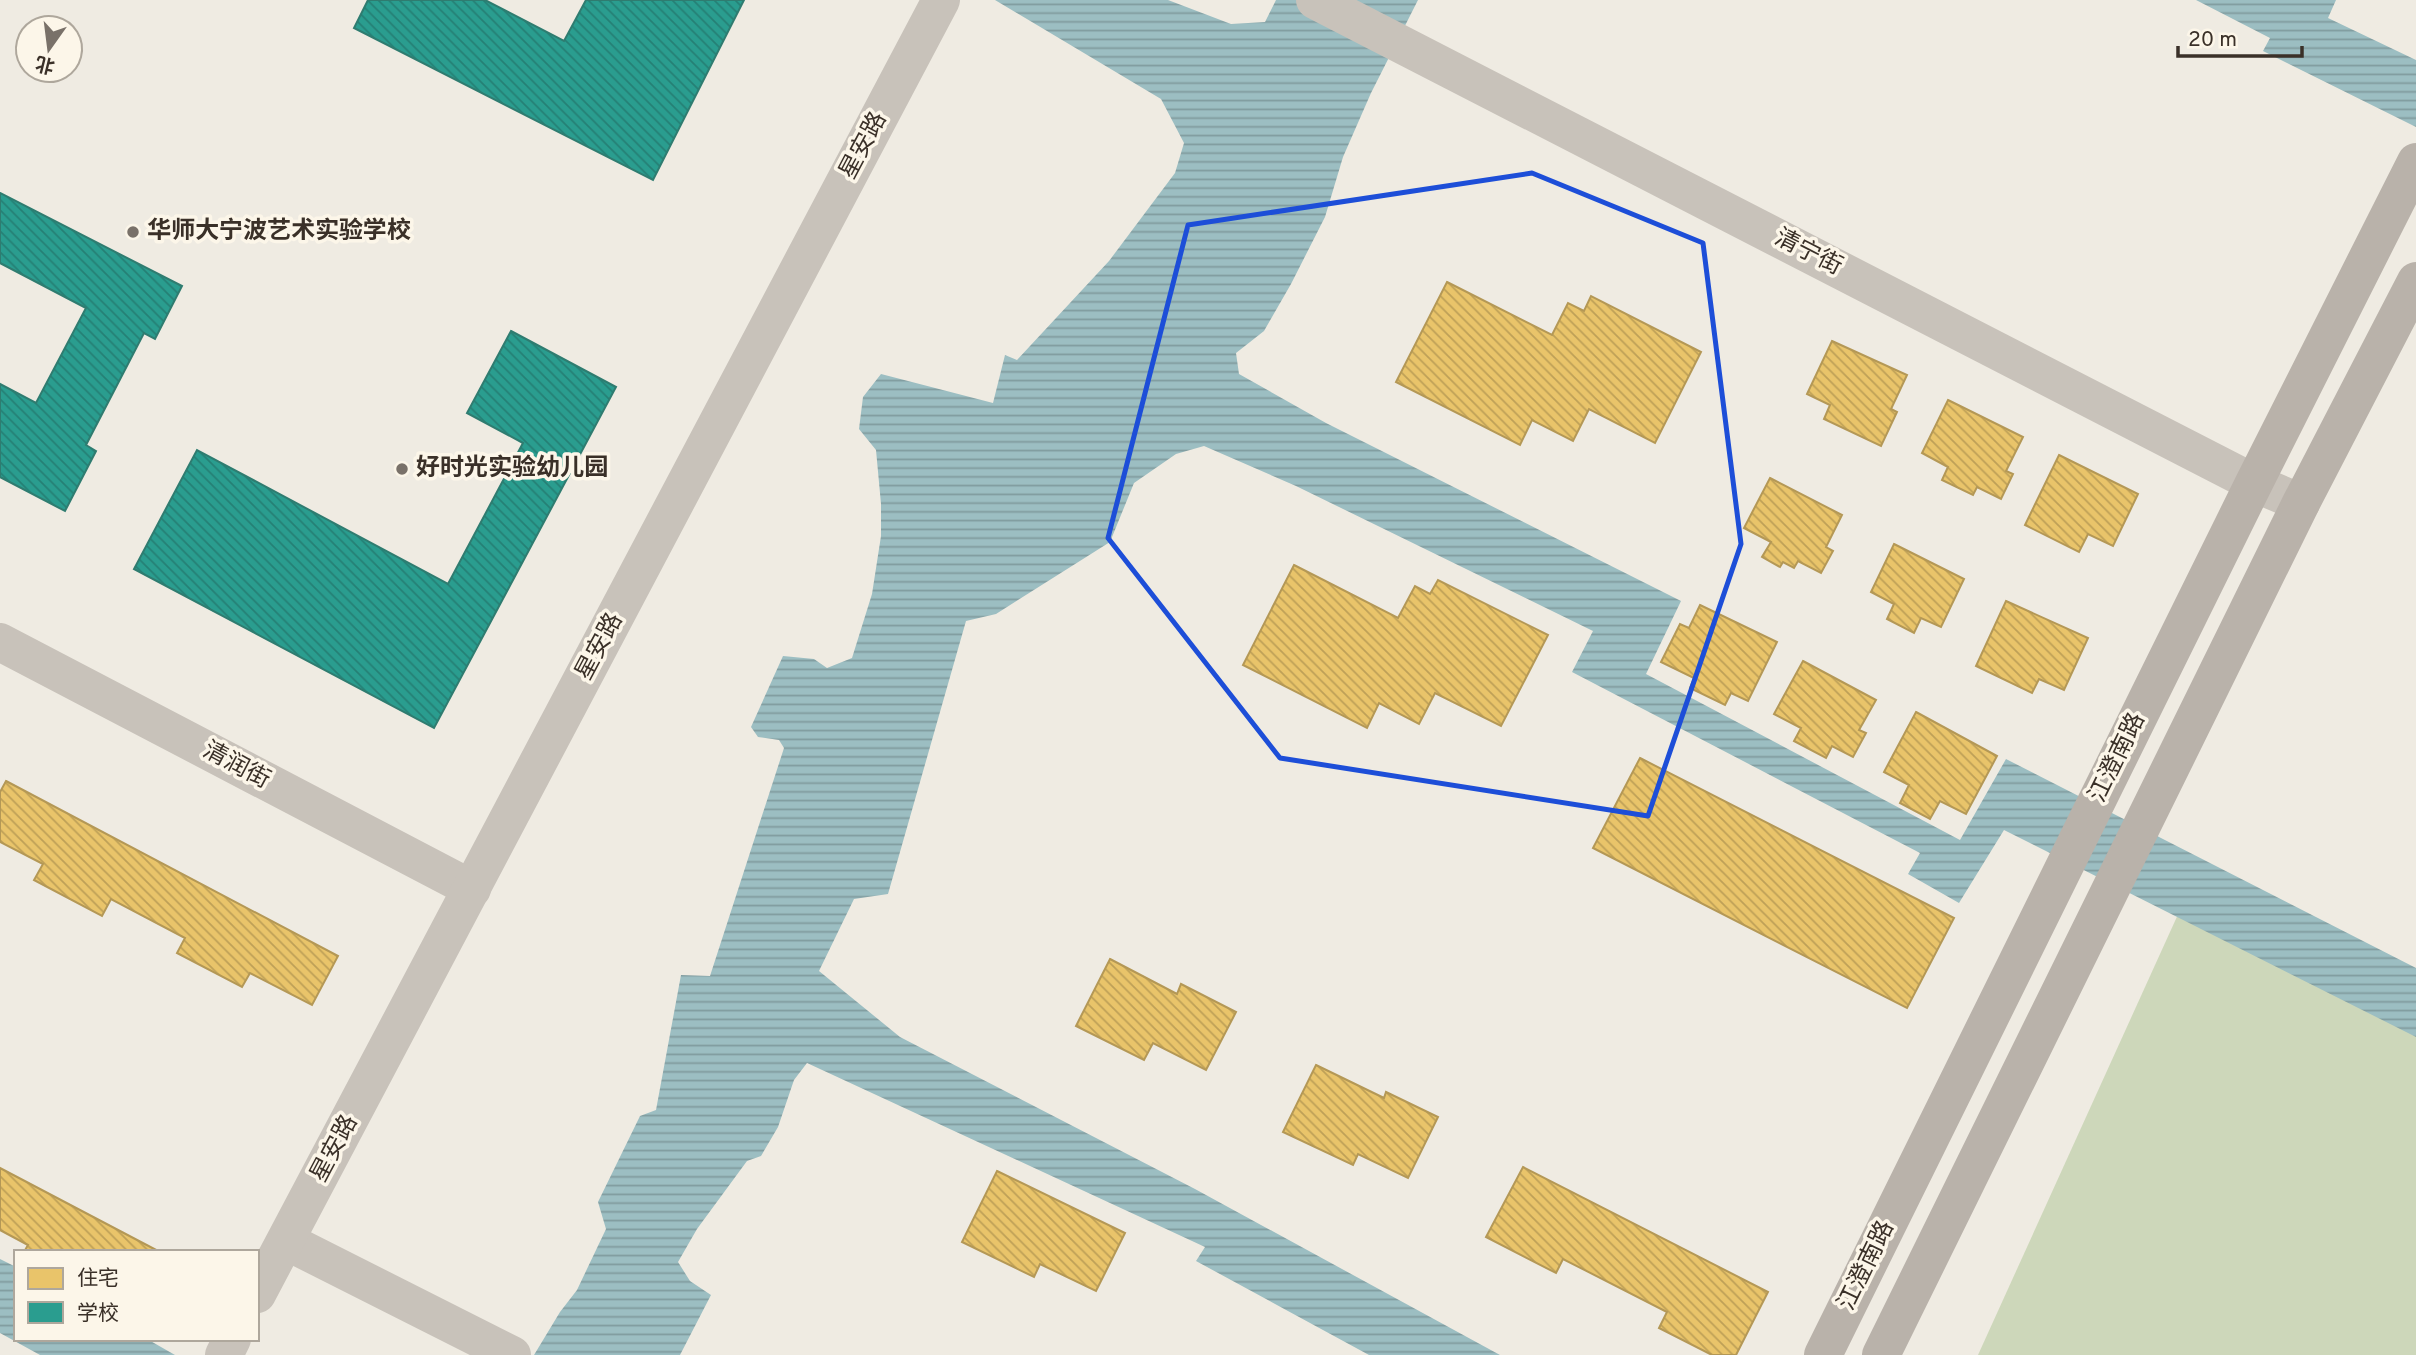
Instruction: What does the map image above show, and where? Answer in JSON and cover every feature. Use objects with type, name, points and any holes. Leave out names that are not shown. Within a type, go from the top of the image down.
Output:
[{"type":"main road","name":"江澄南路","points":[[1823,1355],[2254,483],[2416,162]]},
{"type":"main road","points":[[1881,1355],[2301,503],[2416,281]]},
{"type":"street","name":"星安路","points":[[259,1290],[941,0]]},
{"type":"street","name":"清宁街","points":[[1315,0],[2254,483],[2301,503]]},
{"type":"street","name":"清润街","points":[[0,642],[472,889]]},
{"type":"street","points":[[286,1241],[510,1354]]},
{"type":"highlighted area","points":[[1532,173],[1703,243],[1741,544],[1648,816],[1280,758],[1108,538],[1188,225]]},
{"type":"green space","points":[[2180,910],[2416,1008],[2416,1355],[1978,1355]]},
{"type":"water","points":[[995,0],[1168,0],[1231,24],[1265,22],[1276,0],[1418,0],[1371,93],[1343,157],[1325,217],[1291,284],[1264,331],[1236,353],[1239,374],[1326,423],[1681,601],[1646,674],[1960,840],[2006,759],[2416,968],[2416,1037],[2004,830],[1959,903],[1908,874],[1920,853],[1572,672],[1593,631],[1296,486],[1204,446],[1176,454],[1134,483],[1110,542],[996,614],[966,621],[888,894],[854,899],[819,971],[900,1037],[1195,1189],[1500,1355],[1369,1355],[1196,1261],[1205,1247],[807,1063],[794,1080],[778,1127],[761,1156],[747,1161],[697,1229],[678,1262],[690,1281],[711,1295],[680,1355],[534,1355],[577,1290],[606,1229],[598,1202],[640,1116],[656,1110],[681,975],[710,976],[784,748],[779,740],[758,737],[751,727],[783,656],[814,659],[827,668],[852,658],[872,594],[881,536],[876,450],[859,429],[863,397],[881,374],[993,403],[1005,355],[1017,360],[1109,261],[1175,173],[1184,143],[1161,99]]},
{"type":"water","points":[[2196,0],[2336,0],[2328,18],[2416,60],[2416,127],[2263,51],[2270,38]]},
{"type":"water","points":[[0,1259],[14,1266],[14,1341],[0,1333]]},
{"type":"water","points":[[15,1341],[150,1341],[175,1355],[40,1355]]},
{"type":"building: 住宅","points":[[1447,282],[1552,335],[1568,303],[1584,311],[1591,296],[1701,352],[1655,443],[1589,409],[1573,441],[1532,420],[1520,445],[1396,382]]},
{"type":"building: 住宅","points":[[1832,341],[1907,375],[1891,409],[1897,412],[1881,446],[1824,419],[1830,405],[1807,394]]},
{"type":"building: 住宅","points":[[1948,400],[2023,437],[2006,471],[2013,474],[2001,499],[1977,487],[1973,495],[1942,480],[1948,467],[1922,453]]},
{"type":"building: 住宅","points":[[2059,455],[2138,494],[2113,546],[2088,534],[2079,552],[2025,525]]},
{"type":"building: 住宅","points":[[1770,478],[1842,515],[1826,547],[1833,551],[1821,573],[1798,561],[1794,568],[1783,562],[1780,567],[1762,557],[1771,542],[1744,528]]},
{"type":"building: 住宅","points":[[1894,544],[1964,579],[1941,627],[1921,618],[1914,633],[1887,619],[1894,604],[1871,592]]},
{"type":"building: 住宅","points":[[1294,565],[1398,618],[1415,586],[1430,594],[1438,580],[1548,635],[1501,726],[1435,693],[1419,724],[1379,703],[1367,728],[1243,665]]},
{"type":"building: 住宅","points":[[2006,601],[2088,638],[2064,690],[2039,679],[2032,693],[1976,666]]},
{"type":"building: 住宅","points":[[1700,605],[1777,642],[1748,701],[1731,693],[1725,705],[1690,688],[1694,678],[1661,662],[1680,624],[1689,628]]},
{"type":"building: 住宅","points":[[1803,661],[1876,700],[1859,730],[1866,733],[1853,757],[1832,746],[1826,758],[1794,741],[1801,728],[1774,714]]},
{"type":"building: 住宅","points":[[1916,712],[1997,756],[1966,814],[1940,801],[1930,819],[1900,803],[1909,785],[1884,772]]},
{"type":"building: 住宅","points":[[1640,758],[1954,918],[1907,1008],[1593,848]]},
{"type":"building: 住宅","points":[[6,781],[338,956],[312,1005],[250,973],[242,987],[177,953],[185,938],[111,899],[102,916],[34,880],[43,864],[0,842],[0,792]]},
{"type":"building: 住宅","points":[[1110,959],[1177,994],[1181,984],[1236,1012],[1206,1070],[1153,1043],[1144,1060],[1076,1026]]},
{"type":"building: 住宅","points":[[1316,1065],[1384,1098],[1386,1092],[1438,1117],[1408,1178],[1358,1154],[1353,1165],[1283,1132]]},
{"type":"building: 住宅","points":[[1523,1167],[1768,1292],[1736,1355],[1712,1355],[1659,1328],[1667,1312],[1563,1259],[1556,1273],[1486,1237]]},
{"type":"building: 住宅","points":[[0,1168],[156,1250],[25,1250],[28,1245],[0,1230]]},
{"type":"building: 住宅","points":[[997,1171],[1125,1233],[1096,1291],[1040,1264],[1034,1277],[962,1242]]},
{"type":"building: 学校","points":[[368,0],[485,0],[564,41],[586,0],[744,0],[653,180],[354,28]]},
{"type":"building: 学校","points":[[0,193],[182,286],[155,339],[144,333],[86,445],[96,451],[65,511],[0,477],[0,384],[36,403],[86,308],[0,263]]},
{"type":"building: 学校","points":[[511,331],[616,387],[434,728],[134,569],[197,450],[448,584],[523,443],[467,413]]},
{"type":"place","name":"华师大宁波艺术实验学校","points":[[133,232]]},
{"type":"place","name":"好时光实验幼儿园","points":[[402,469]]}]
